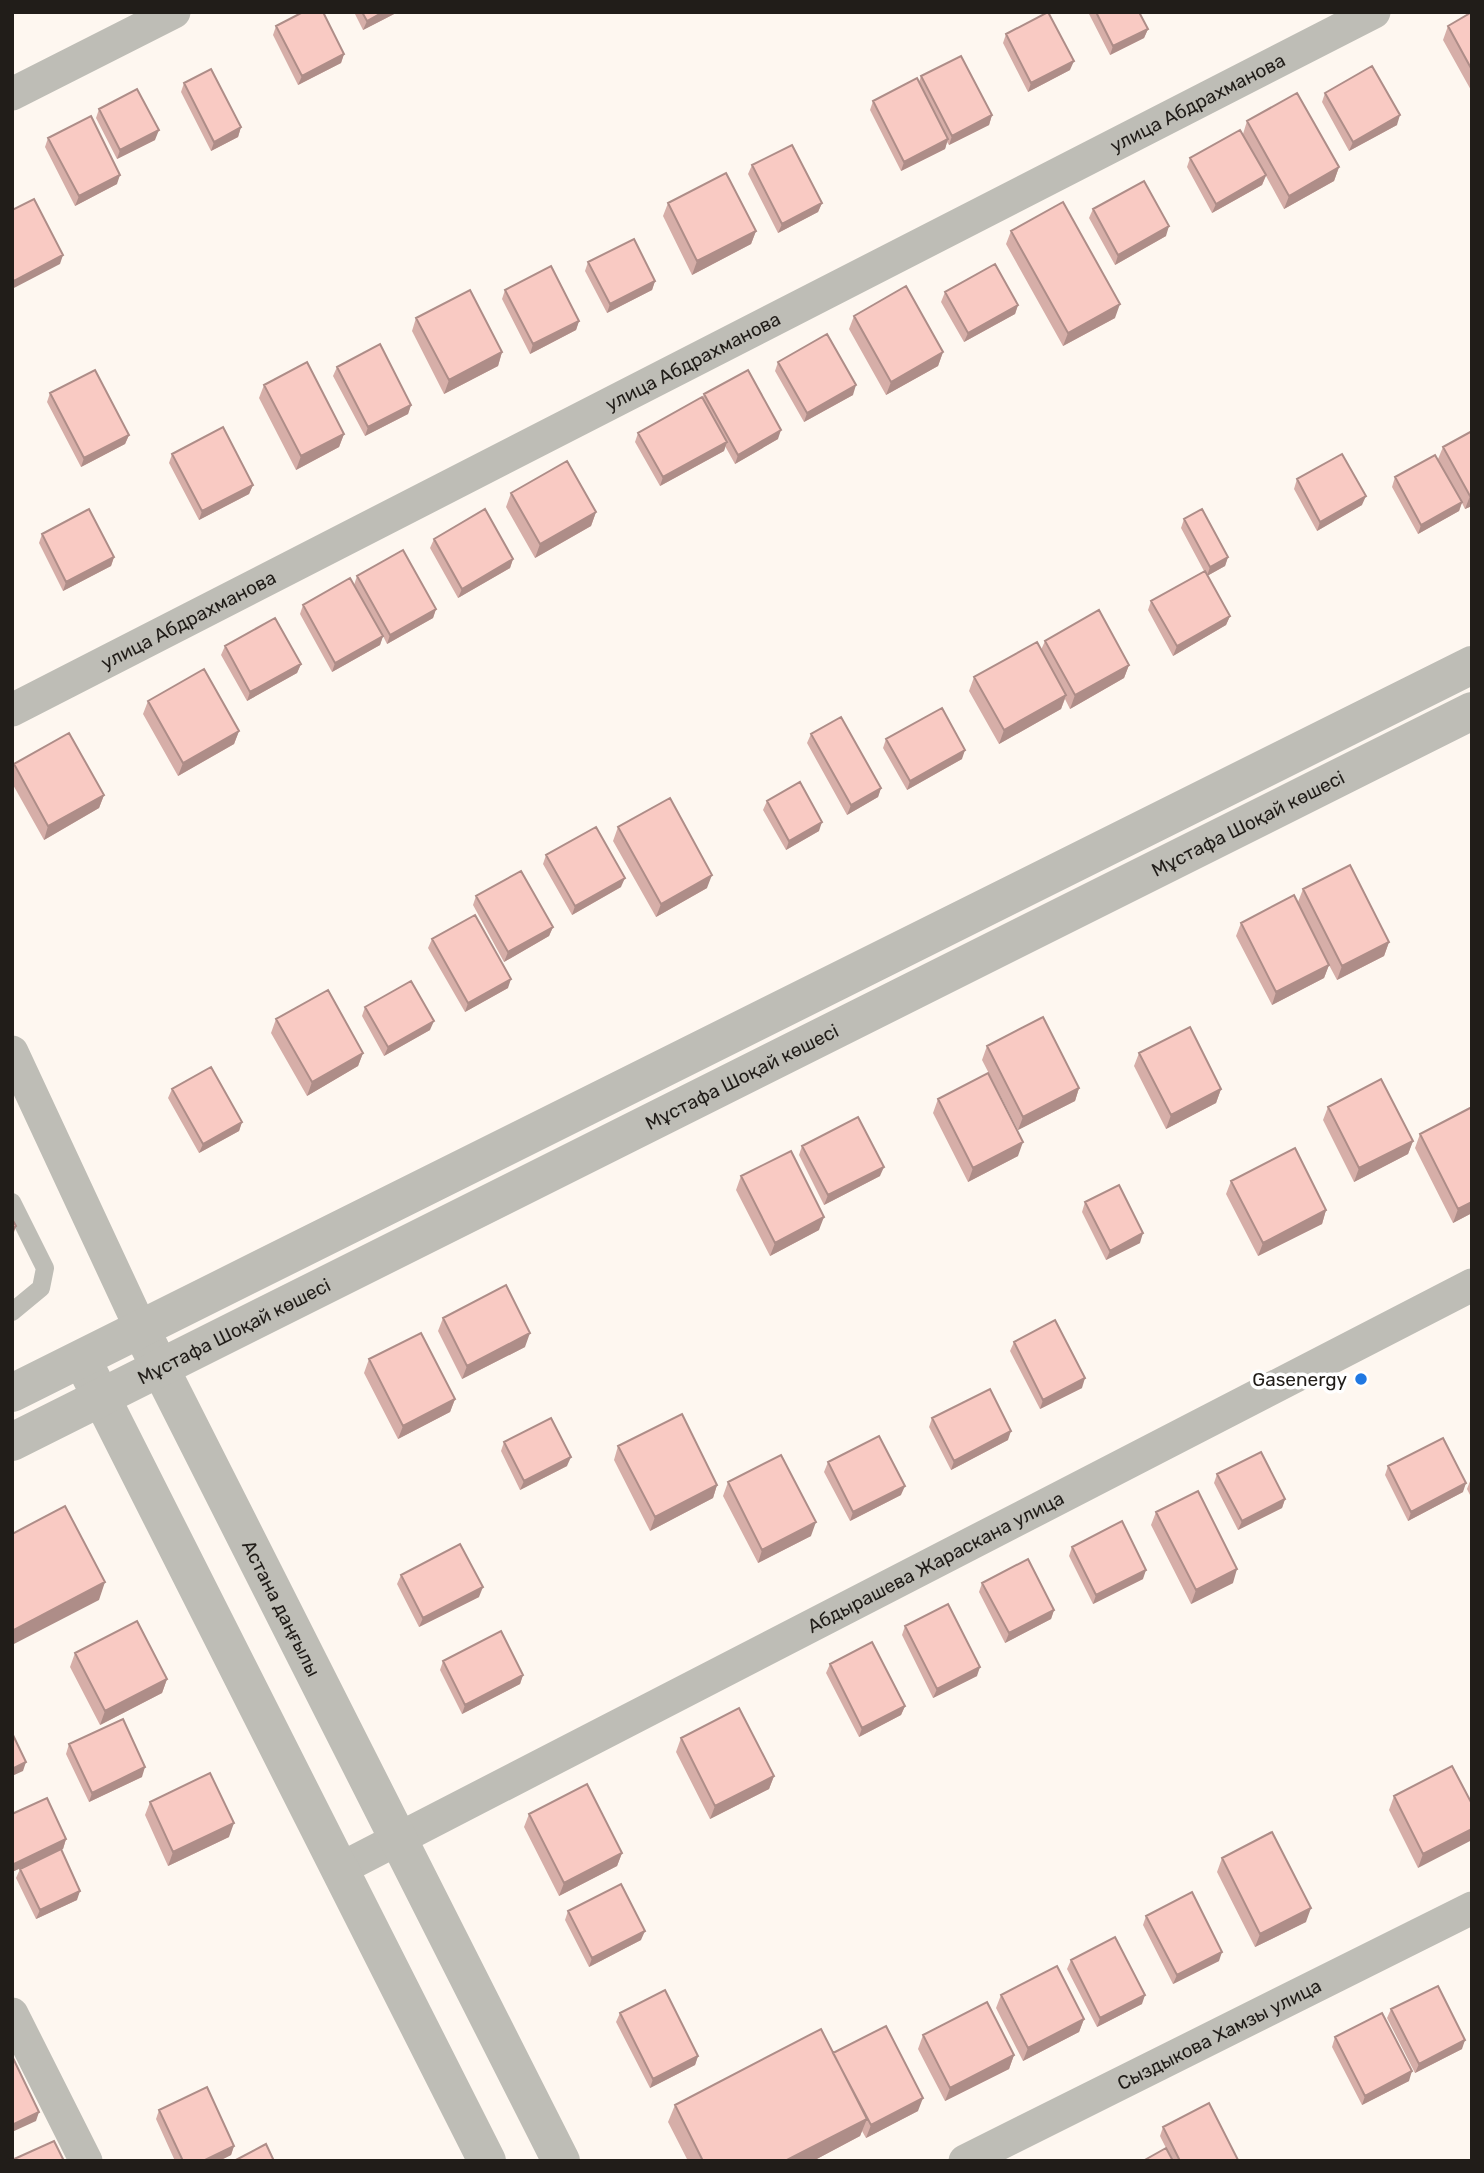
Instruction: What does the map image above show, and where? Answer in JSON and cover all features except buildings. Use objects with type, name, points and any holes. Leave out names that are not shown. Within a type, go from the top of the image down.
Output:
[{"type":"street","points":[[12,94],[174,12]]},
{"type":"street","name":"улица Абдрахманова","points":[[12,710],[1374,12]]},
{"type":"street","points":[[12,1394],[1472,665]]},
{"type":"street","name":"Мұстафа Шоқай көшесі","points":[[12,1442],[1472,711]]},
{"type":"street","name":"Астана даңғылы","points":[[12,1052],[141,1329],[561,2161]]},
{"type":"street","name":"Абдырашева Жараскана улица","points":[[340,1869],[1472,1285]]},
{"type":"street","points":[[82,1359],[487,2161]]},
{"type":"street","name":"Сыздыкова Хамзы улица","points":[[965,2161],[1472,1908]]},
{"type":"street","points":[[12,2014],[86,2161]]},
{"type":"lane","points":[[12,1202],[45,1268],[41,1288],[12,1312]]},
{"type":"place","name":"Gasenergy","points":[[1361,1379]]}]
